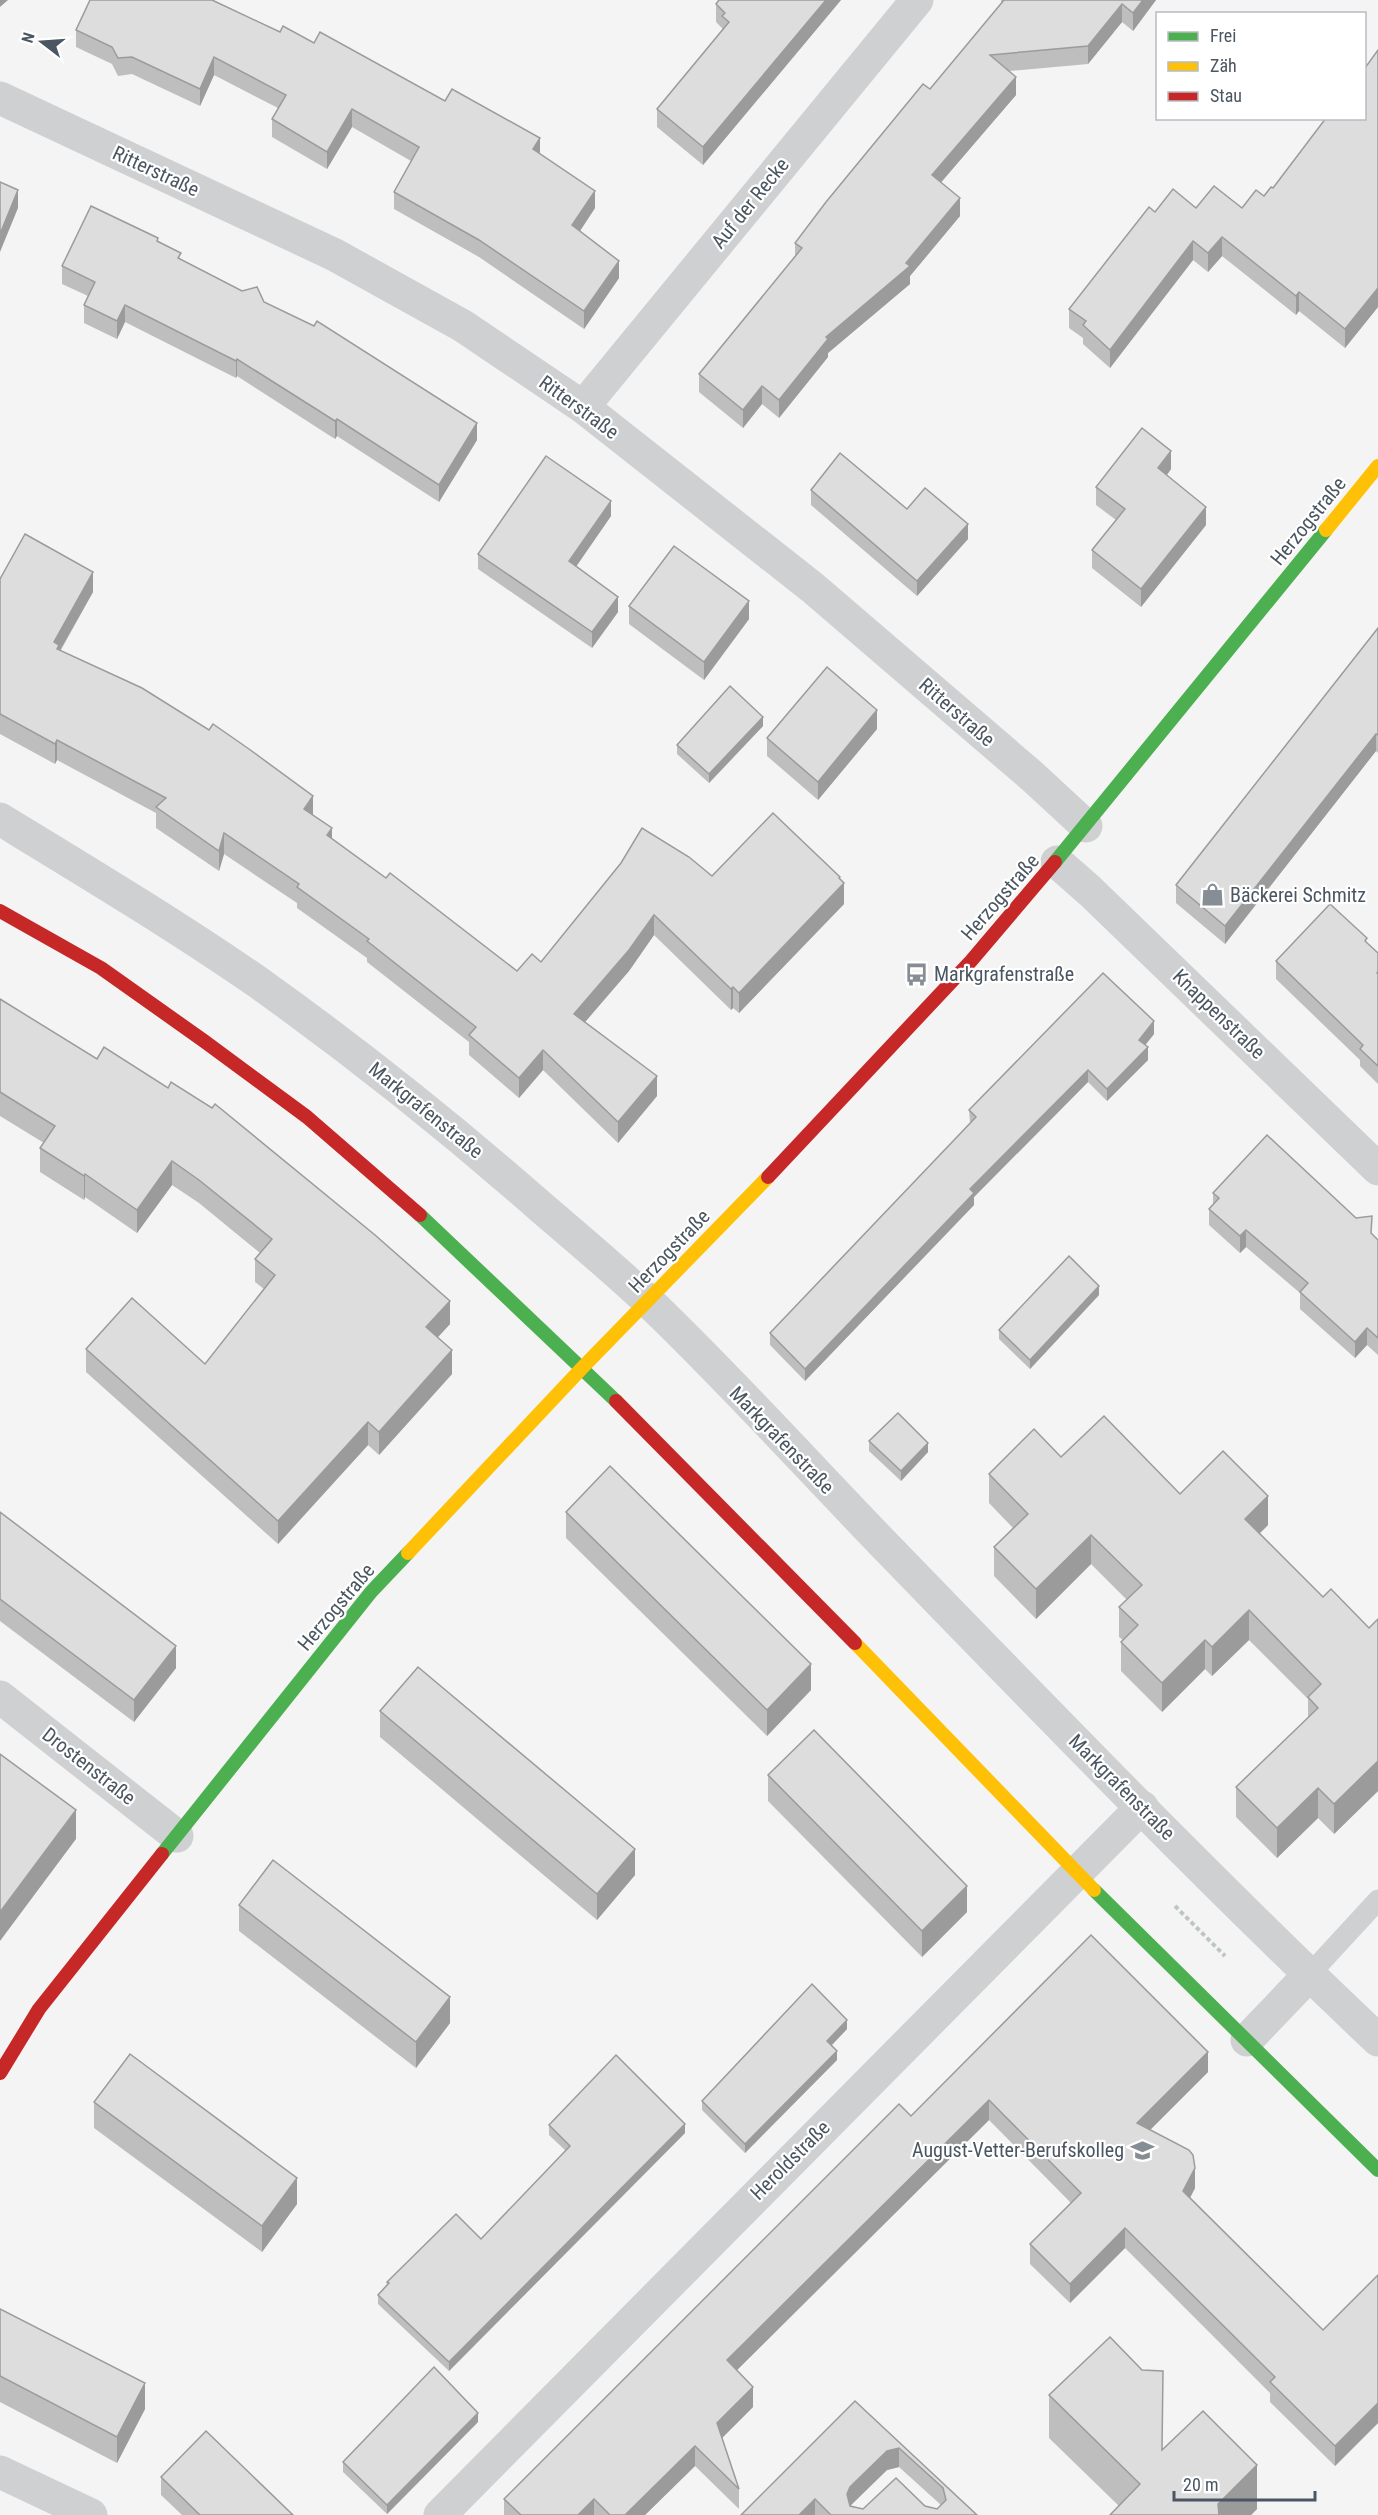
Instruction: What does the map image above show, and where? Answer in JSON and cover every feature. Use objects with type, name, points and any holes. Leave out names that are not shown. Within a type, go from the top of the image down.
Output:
[{"type":"street","name":"Auf der Recke","points":[[583,406],[917,0]]},
{"type":"street","name":"Ritterstraße","points":[[0,98],[334,255],[463,326],[583,406],[813,588],[1033,777],[1086,826]]},
{"type":"street","name":"Herzogstraße","points":[[0,2073],[39,2009],[371,1592],[583,1367],[816,1128],[971,961],[1057,862],[1378,465]]},
{"type":"street","name":"Markgrafenstraße","points":[[0,819],[129,898],[235,968],[345,1045],[486,1158],[647,1301],[1142,1807],[1309,1975],[1378,2040]]},
{"type":"street","name":"Knappenstraße","points":[[1057,862],[1099,899],[1378,1169]]},
{"type":"street","points":[[0,911],[101,968],[204,1041],[307,1117],[437,1230],[583,1367],[854,1642],[1076,1873],[1378,2170]]},
{"type":"street","name":"Drostenstraße","points":[[0,1697],[177,1836]]},
{"type":"street","name":"Heroldstraße","points":[[440,2515],[1142,1807]]},
{"type":"street","points":[[1246,2040],[1309,1975]]},
{"type":"street","points":[[0,2472],[91,2515]]},
{"type":"lane","points":[[1309,1975],[1378,1900]]},
{"type":"building","points":[[90,0],[212,0],[280,32],[283,26],[314,43],[320,32],[445,101],[452,89],[540,138],[533,149],[595,191],[572,225],[619,261],[584,311],[479,240],[394,192],[419,147],[352,109],[327,152],[272,119],[286,95],[214,57],[200,89],[132,57],[118,58],[112,47],[76,30]]},
{"type":"building","points":[[719,0],[826,0],[703,147],[657,109],[729,22],[722,16],[725,13],[716,4]]},
{"type":"building","points":[[1004,0],[1143,0],[1133,13],[1122,4],[1088,46],[990,55],[1016,77],[932,175],[960,198],[906,263],[910,266],[826,337],[828,339],[779,400],[762,386],[743,410],[699,374],[802,248],[795,243],[826,202],[923,84],[930,89]]},
{"type":"building","points":[[1378,50],[1378,288],[1345,329],[1299,292],[1296,296],[1222,237],[1208,253],[1193,241],[1110,350],[1083,325],[1086,321],[1069,309],[1149,207],[1155,212],[1173,189],[1196,208],[1214,186],[1242,208],[1256,190],[1264,196],[1271,187],[1273,188],[1324,120],[1366,120],[1366,67]]},
{"type":"building","points":[[0,182],[18,190],[0,234]]},
{"type":"building","points":[[91,206],[158,238],[157,241],[181,253],[178,258],[242,291],[257,287],[264,302],[314,326],[317,321],[477,423],[439,485],[337,419],[335,421],[237,359],[236,361],[125,305],[117,321],[84,305],[95,282],[62,266]]},
{"type":"building","points":[[1142,428],[1171,451],[1158,468],[1206,507],[1141,589],[1092,550],[1125,509],[1096,487]]},
{"type":"building","points":[[840,453],[907,509],[925,488],[968,524],[917,581],[811,490]]},
{"type":"building","points":[[546,456],[611,501],[569,561],[618,597],[592,632],[478,554]]},
{"type":"building","points":[[25,534],[93,572],[54,642],[59,645],[57,649],[142,688],[209,730],[213,724],[249,749],[313,796],[304,809],[332,828],[327,835],[386,878],[390,873],[517,971],[532,954],[541,962],[621,863],[642,828],[689,857],[712,876],[773,813],[844,883],[739,993],[733,987],[731,989],[654,915],[629,950],[574,1014],[657,1076],[618,1122],[543,1050],[519,1078],[469,1035],[476,1027],[367,941],[369,939],[297,887],[299,884],[224,833],[219,851],[156,807],[166,798],[57,740],[55,744],[0,714],[0,579]]},
{"type":"building","points":[[674,546],[749,601],[704,662],[629,606]]},
{"type":"building","points":[[1378,628],[1378,735],[1376,734],[1225,926],[1176,885]]},
{"type":"building","points":[[827,667],[877,710],[818,782],[767,738]]},
{"type":"building","points":[[730,686],[763,717],[709,774],[677,745]]},
{"type":"building","points":[[1330,904],[1367,938],[1365,941],[1378,953],[1378,1066],[1360,1049],[1363,1045],[1276,961]]},
{"type":"building","points":[[1103,973],[1154,1021],[1139,1040],[1148,1047],[1107,1089],[1088,1070],[970,1189],[974,1193],[805,1369],[770,1333],[976,1117],[969,1110]]},
{"type":"building","points":[[0,999],[97,1059],[104,1047],[168,1088],[171,1082],[212,1108],[215,1104],[375,1235],[450,1301],[426,1327],[452,1350],[379,1432],[368,1422],[278,1521],[86,1349],[132,1298],[205,1364],[275,1275],[255,1259],[272,1239],[172,1161],[137,1210],[85,1174],[84,1176],[40,1148],[55,1126],[0,1092]]},
{"type":"building","points":[[1267,1135],[1356,1218],[1372,1216],[1371,1233],[1378,1240],[1378,1338],[1367,1328],[1355,1342],[1300,1292],[1308,1283],[1246,1230],[1240,1236],[1209,1209],[1219,1198],[1213,1193]]},
{"type":"building","points":[[1069,1256],[1099,1286],[1030,1360],[999,1330]]},
{"type":"building","points":[[898,1413],[928,1443],[901,1471],[869,1441]]},
{"type":"building","points":[[1104,1416],[1180,1494],[1223,1451],[1268,1496],[1245,1519],[1323,1597],[1331,1589],[1369,1628],[1378,1619],[1378,1761],[1334,1804],[1318,1788],[1277,1828],[1236,1787],[1318,1708],[1308,1697],[1321,1684],[1249,1610],[1212,1647],[1205,1640],[1162,1683],[1121,1642],[1138,1625],[1119,1607],[1142,1585],[1091,1535],[1036,1589],[994,1547],[1028,1514],[989,1474],[1034,1429],[1061,1457]]},
{"type":"building","points":[[610,1466],[811,1664],[767,1710],[566,1512]]},
{"type":"building","points":[[0,1512],[176,1646],[134,1700],[0,1599]]},
{"type":"building","points":[[418,1667],[635,1849],[597,1894],[380,1711]]},
{"type":"building","points":[[814,1730],[967,1886],[922,1931],[768,1775]]},
{"type":"building","points":[[0,1754],[76,1810],[0,1912]]},
{"type":"building","points":[[273,1860],[450,1997],[416,2042],[239,1905]]},
{"type":"building","points":[[1091,1935],[1208,2052],[1137,2123],[1189,2150],[1193,2155],[1195,2168],[1183,2191],[1323,2330],[1378,2275],[1378,2403],[1335,2446],[1270,2382],[1275,2377],[1125,2228],[1070,2284],[1030,2244],[1081,2193],[989,2100],[727,2360],[753,2387],[717,2423],[739,2489],[695,2446],[625,2515],[610,2515],[594,2499],[578,2515],[521,2515],[504,2499],[899,2104],[911,2116]]},
{"type":"building","points":[[812,1984],[847,2020],[827,2041],[837,2051],[745,2144],[702,2101]]},
{"type":"building","points":[[130,2054],[297,2178],[262,2226],[94,2102]]},
{"type":"building","points":[[616,2055],[685,2124],[449,2362],[378,2295],[389,2283],[387,2282],[456,2214],[481,2239],[570,2146],[549,2125]]},
{"type":"building","points":[[0,2309],[145,2383],[117,2437],[0,2376]]},
{"type":"building","points":[[1110,2337],[1142,2370],[1163,2371],[1162,2450],[1203,2411],[1257,2465],[1218,2504],[1219,2515],[1110,2515],[1140,2484],[1049,2395]]},
{"type":"building","points":[[434,2367],[478,2413],[387,2505],[343,2462]]},
{"type":"building","points":[[855,2401],[977,2515],[831,2515],[815,2499],[799,2515],[741,2515]],"holes":[[[899,2448],[943,2488],[946,2500],[937,2509],[925,2506],[896,2478],[863,2509],[850,2506],[847,2494],[850,2487],[887,2451]]]},
{"type":"building","points":[[206,2431],[293,2515],[200,2515],[161,2477]]},
{"type":"traffic: fast","points":[[1055,862],[1326,530]]},
{"type":"traffic: fast","points":[[420,1215],[616,1401]]},
{"type":"traffic: fast","points":[[162,1854],[371,1592],[408,1553]]},
{"type":"traffic: fast","points":[[1094,1890],[1378,2170]]},
{"type":"traffic: slow","points":[[1326,530],[1378,466]]},
{"type":"traffic: slow","points":[[408,1553],[583,1367],[768,1177]]},
{"type":"traffic: slow","points":[[855,1643],[1094,1890]]},
{"type":"traffic: jam","points":[[768,1177],[971,961],[1055,862]]},
{"type":"traffic: jam","points":[[0,911],[101,968],[204,1041],[307,1117],[420,1215]]},
{"type":"traffic: jam","points":[[616,1401],[855,1643]]},
{"type":"traffic: jam","points":[[0,2073],[39,2009],[162,1854]]},
{"type":"place","name":"Bäckerei Schmitz","points":[[1212,895]]},
{"type":"place","name":"Markgrafenstraße","points":[[916,974]]},
{"type":"place","name":"August-Vetter-Berufskolleg","points":[[1142,2150]]}]
